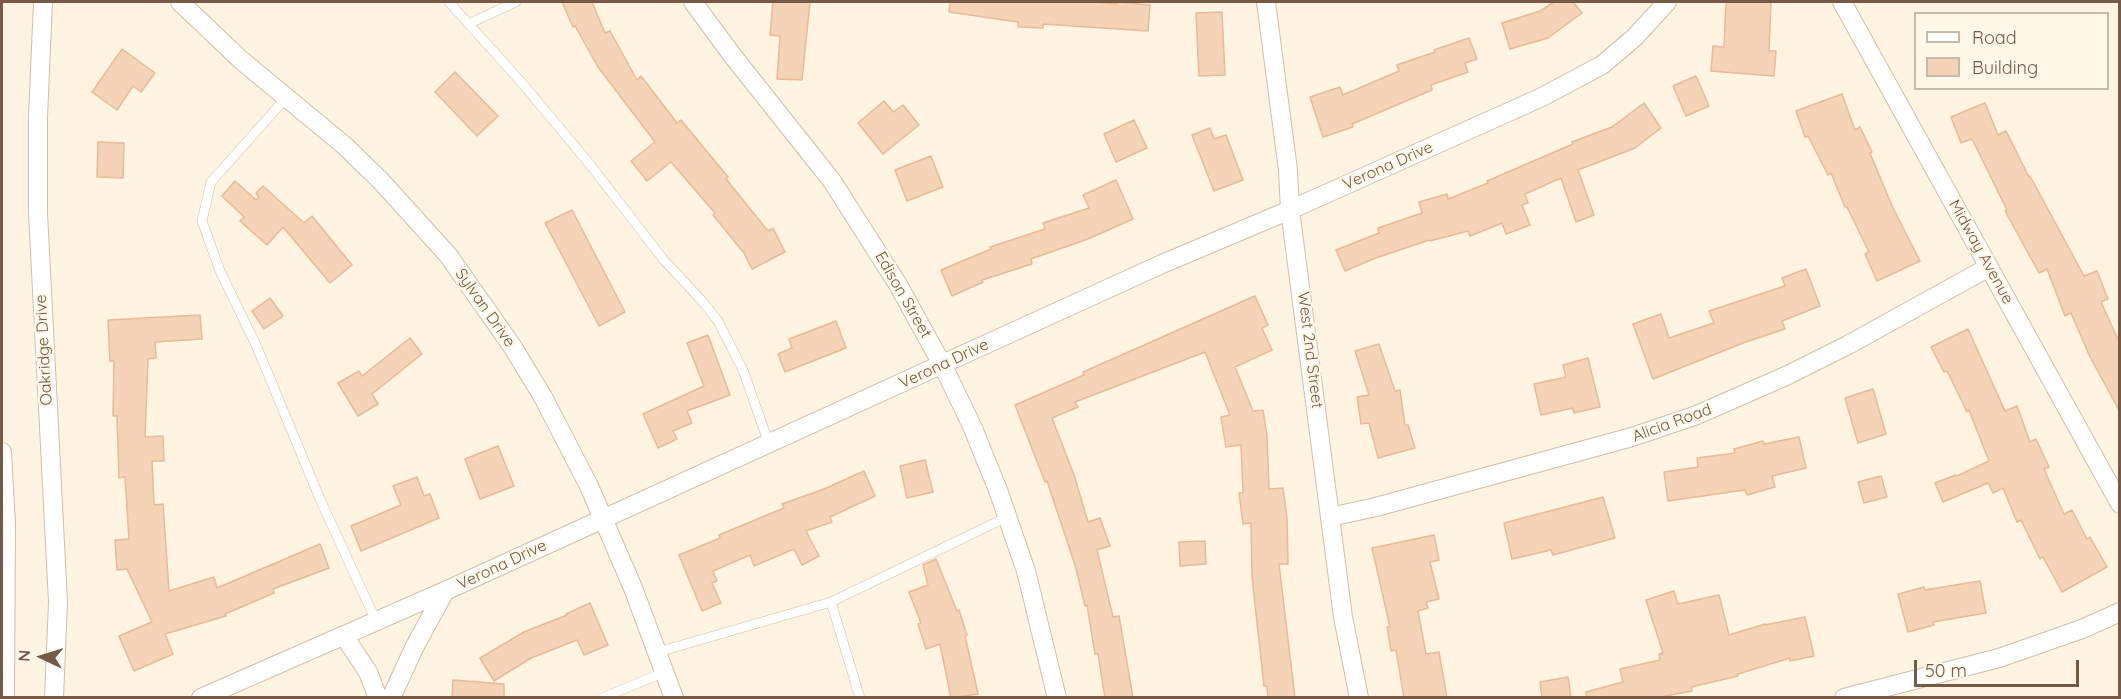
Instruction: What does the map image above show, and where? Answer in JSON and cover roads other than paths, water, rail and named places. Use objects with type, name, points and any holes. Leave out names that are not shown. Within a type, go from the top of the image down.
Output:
[{"type":"street","name":"Oakridge Drive","points":[[43,2],[38,117],[38,213],[58,602],[54,698]]},
{"type":"street","name":"Sylvan Drive","points":[[180,2],[285,99],[345,146],[380,180],[448,255],[512,346],[543,397],[589,486],[633,588],[674,698]]},
{"type":"street","name":"Edison Street","points":[[693,2],[832,181],[897,283],[943,366],[972,426],[1026,571],[1057,698]]},
{"type":"street","name":"West 2nd Street","points":[[1266,2],[1288,170],[1290,210],[1343,616],[1359,698]]},
{"type":"street","name":"Verona Drive","points":[[201,698],[445,591],[943,366],[1162,264],[1290,210],[1572,82],[1602,65],[1635,37],[1667,2]]},
{"type":"street","name":"Midway Avenue","points":[[1842,2],[2120,504]]},
{"type":"street","name":"Alicia Road","points":[[1330,517],[1376,507],[1632,437],[1697,415],[1788,375],[1848,345],[1989,267]]},
{"type":"street","points":[[2,453],[6,524],[5,698]]},
{"type":"street","points":[[391,698],[415,646],[445,591]]},
{"type":"street","points":[[1844,698],[1999,658],[2082,629],[2120,612]]},
{"type":"street","points":[[344,636],[368,672],[378,698]]},
{"type":"lane","points":[[449,2],[530,92],[588,162],[663,260],[718,321],[742,370],[769,444]]},
{"type":"lane","points":[[468,24],[516,2]]},
{"type":"lane","points":[[285,99],[211,182],[202,221],[220,271],[256,345],[320,499],[376,621]]},
{"type":"lane","points":[[658,652],[831,602],[1007,517]]},
{"type":"lane","points":[[831,602],[860,698]]},
{"type":"lane","points":[[602,698],[665,672]]}]
